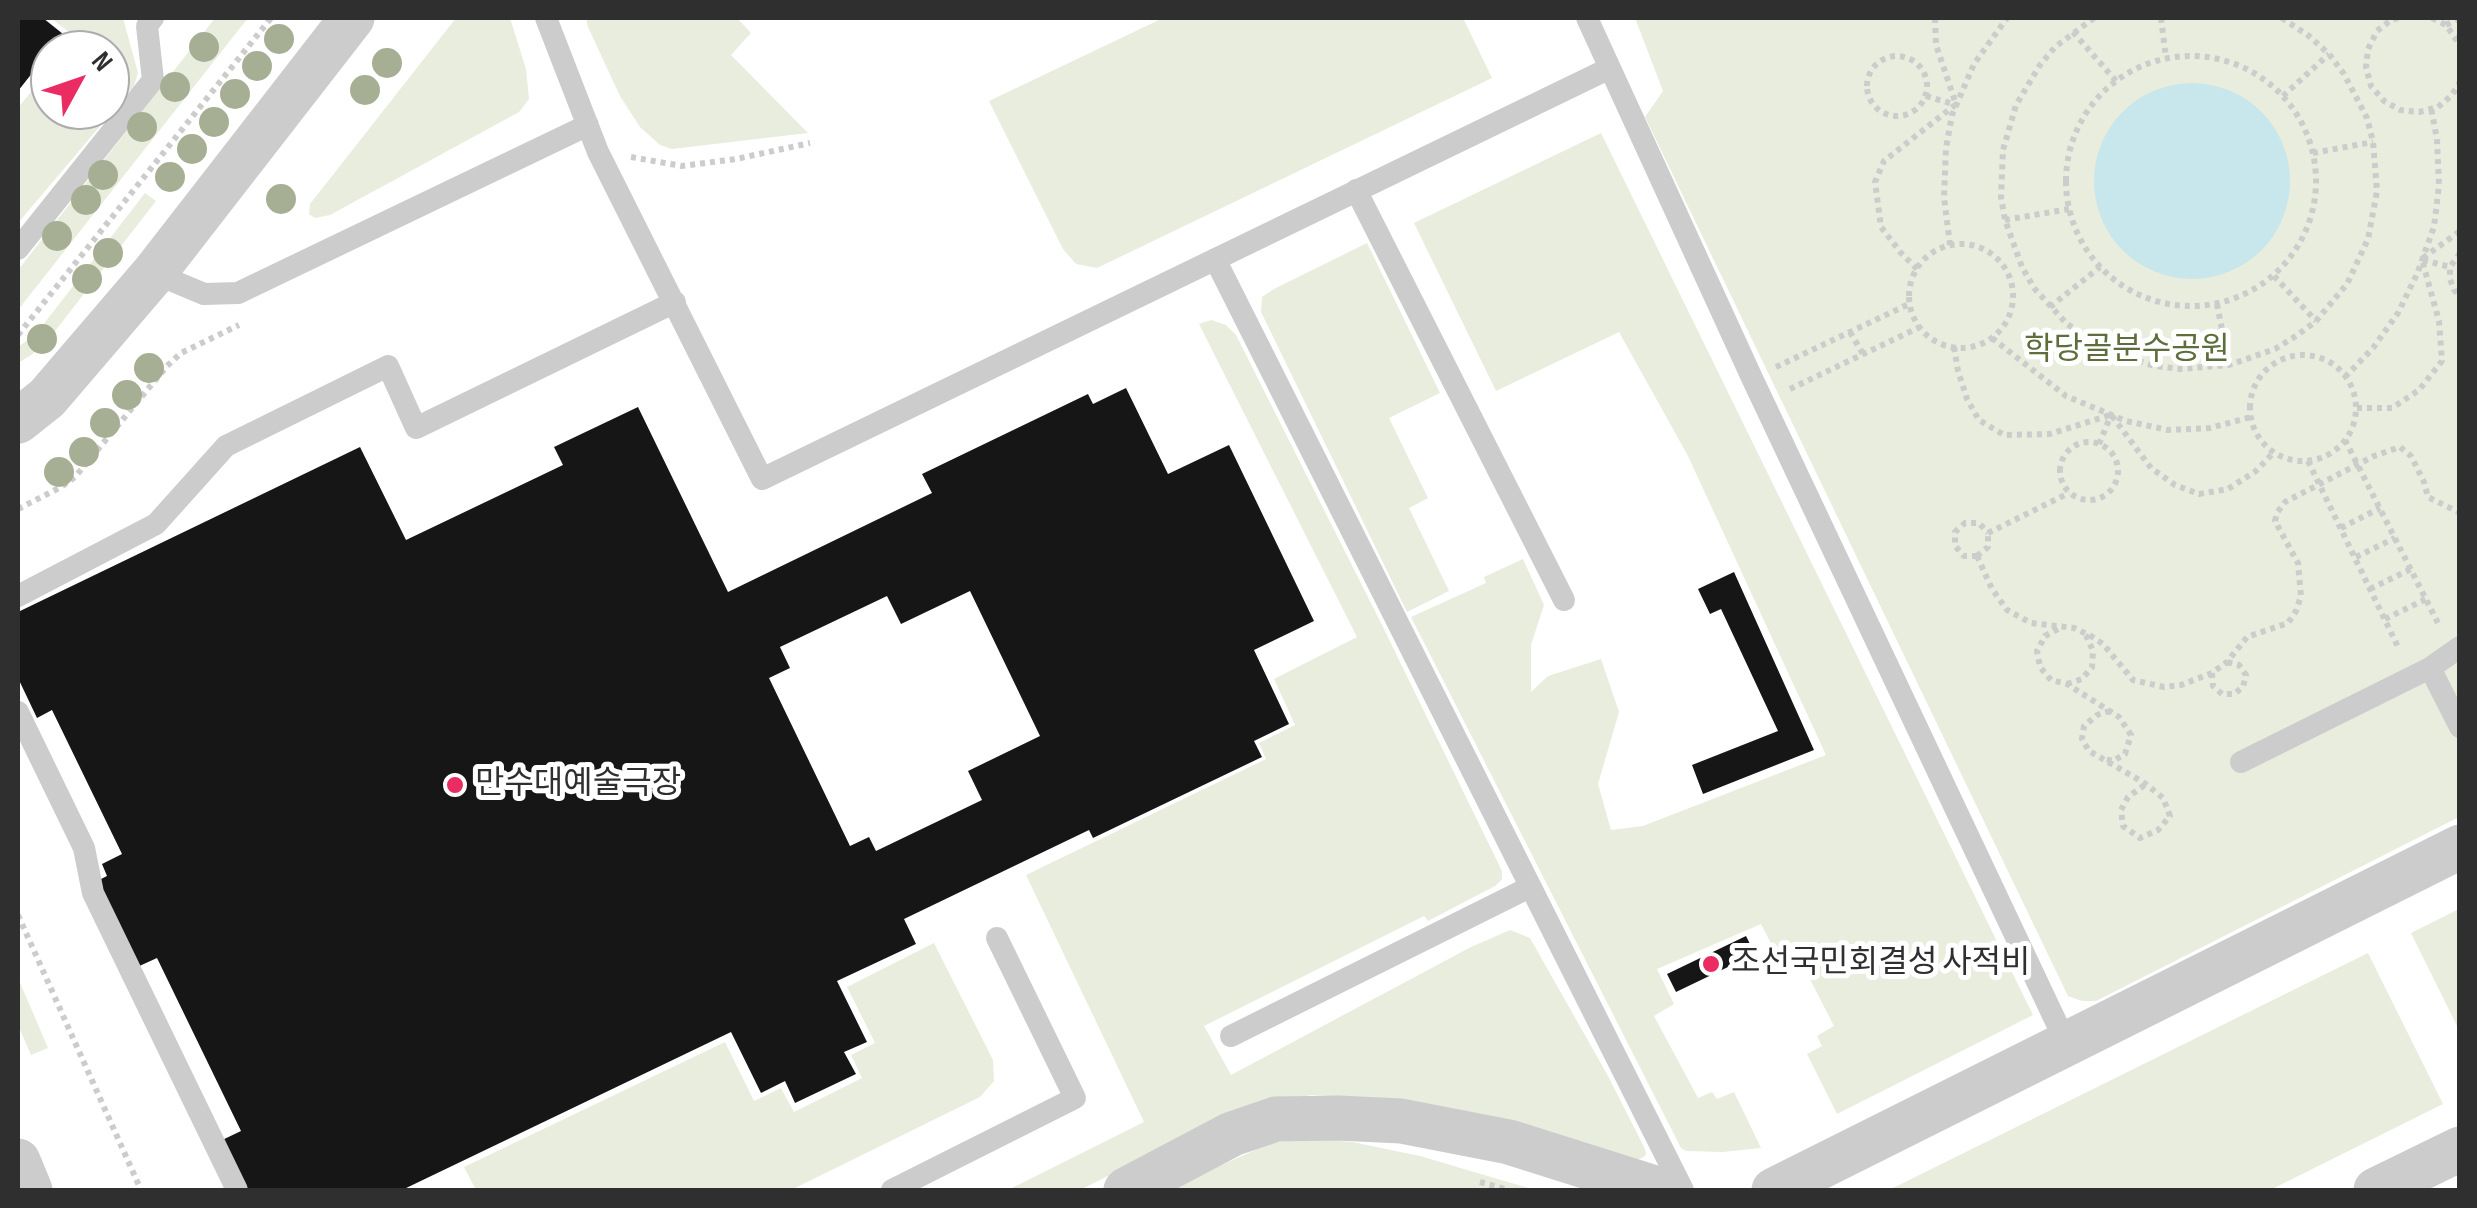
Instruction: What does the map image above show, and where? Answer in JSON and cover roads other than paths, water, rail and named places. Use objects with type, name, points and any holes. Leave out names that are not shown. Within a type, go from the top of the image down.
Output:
[{"type":"street","points":[[18,421],[48,398],[154,273],[352,18]]},
{"type":"street","points":[[1774,1190],[2460,847]]},
{"type":"street","points":[[1126,1190],[1232,1134],[1276,1119],[1338,1118],[1401,1121],[1509,1142],[1661,1190]]},
{"type":"street","points":[[2376,1190],[2460,1148]]},
{"type":"street","points":[[18,1161],[30,1190]]},
{"type":"lane","points":[[18,249],[153,80],[147,26],[153,18]]},
{"type":"lane","points":[[546,18],[598,152],[762,478],[1610,68]]},
{"type":"lane","points":[[1587,18],[2067,1046]]},
{"type":"lane","points":[[154,273],[204,294],[238,293],[588,124]]},
{"type":"lane","points":[[1356,190],[1564,600]]},
{"type":"lane","points":[[1216,258],[1683,1190]]},
{"type":"lane","points":[[18,596],[156,524],[226,446],[388,366],[416,428],[675,302]]},
{"type":"lane","points":[[2241,762],[2421,672],[2456,649]]},
{"type":"lane","points":[[2421,672],[2460,726]]},
{"type":"lane","points":[[18,712],[84,848],[93,893],[237,1190]]},
{"type":"lane","points":[[1231,1036],[1530,887]]},
{"type":"lane","points":[[892,1190],[1075,1098],[998,938]]},
{"type":"water","points":[[2192,83],[2230,90],[2262,111],[2283,143],[2290,181],[2283,219],[2262,251],[2230,272],[2192,279],[2154,272],[2122,251],[2101,219],[2094,181],[2101,143],[2122,111],[2154,90]]},
{"type":"place","name":"만수대예술극장","points":[[455,785]]},
{"type":"place","name":"조선국민회결성 사적비","points":[[1711,964]]},
{"type":"park label","name":"학당골분수공원","points":[[2127,351]]}]
